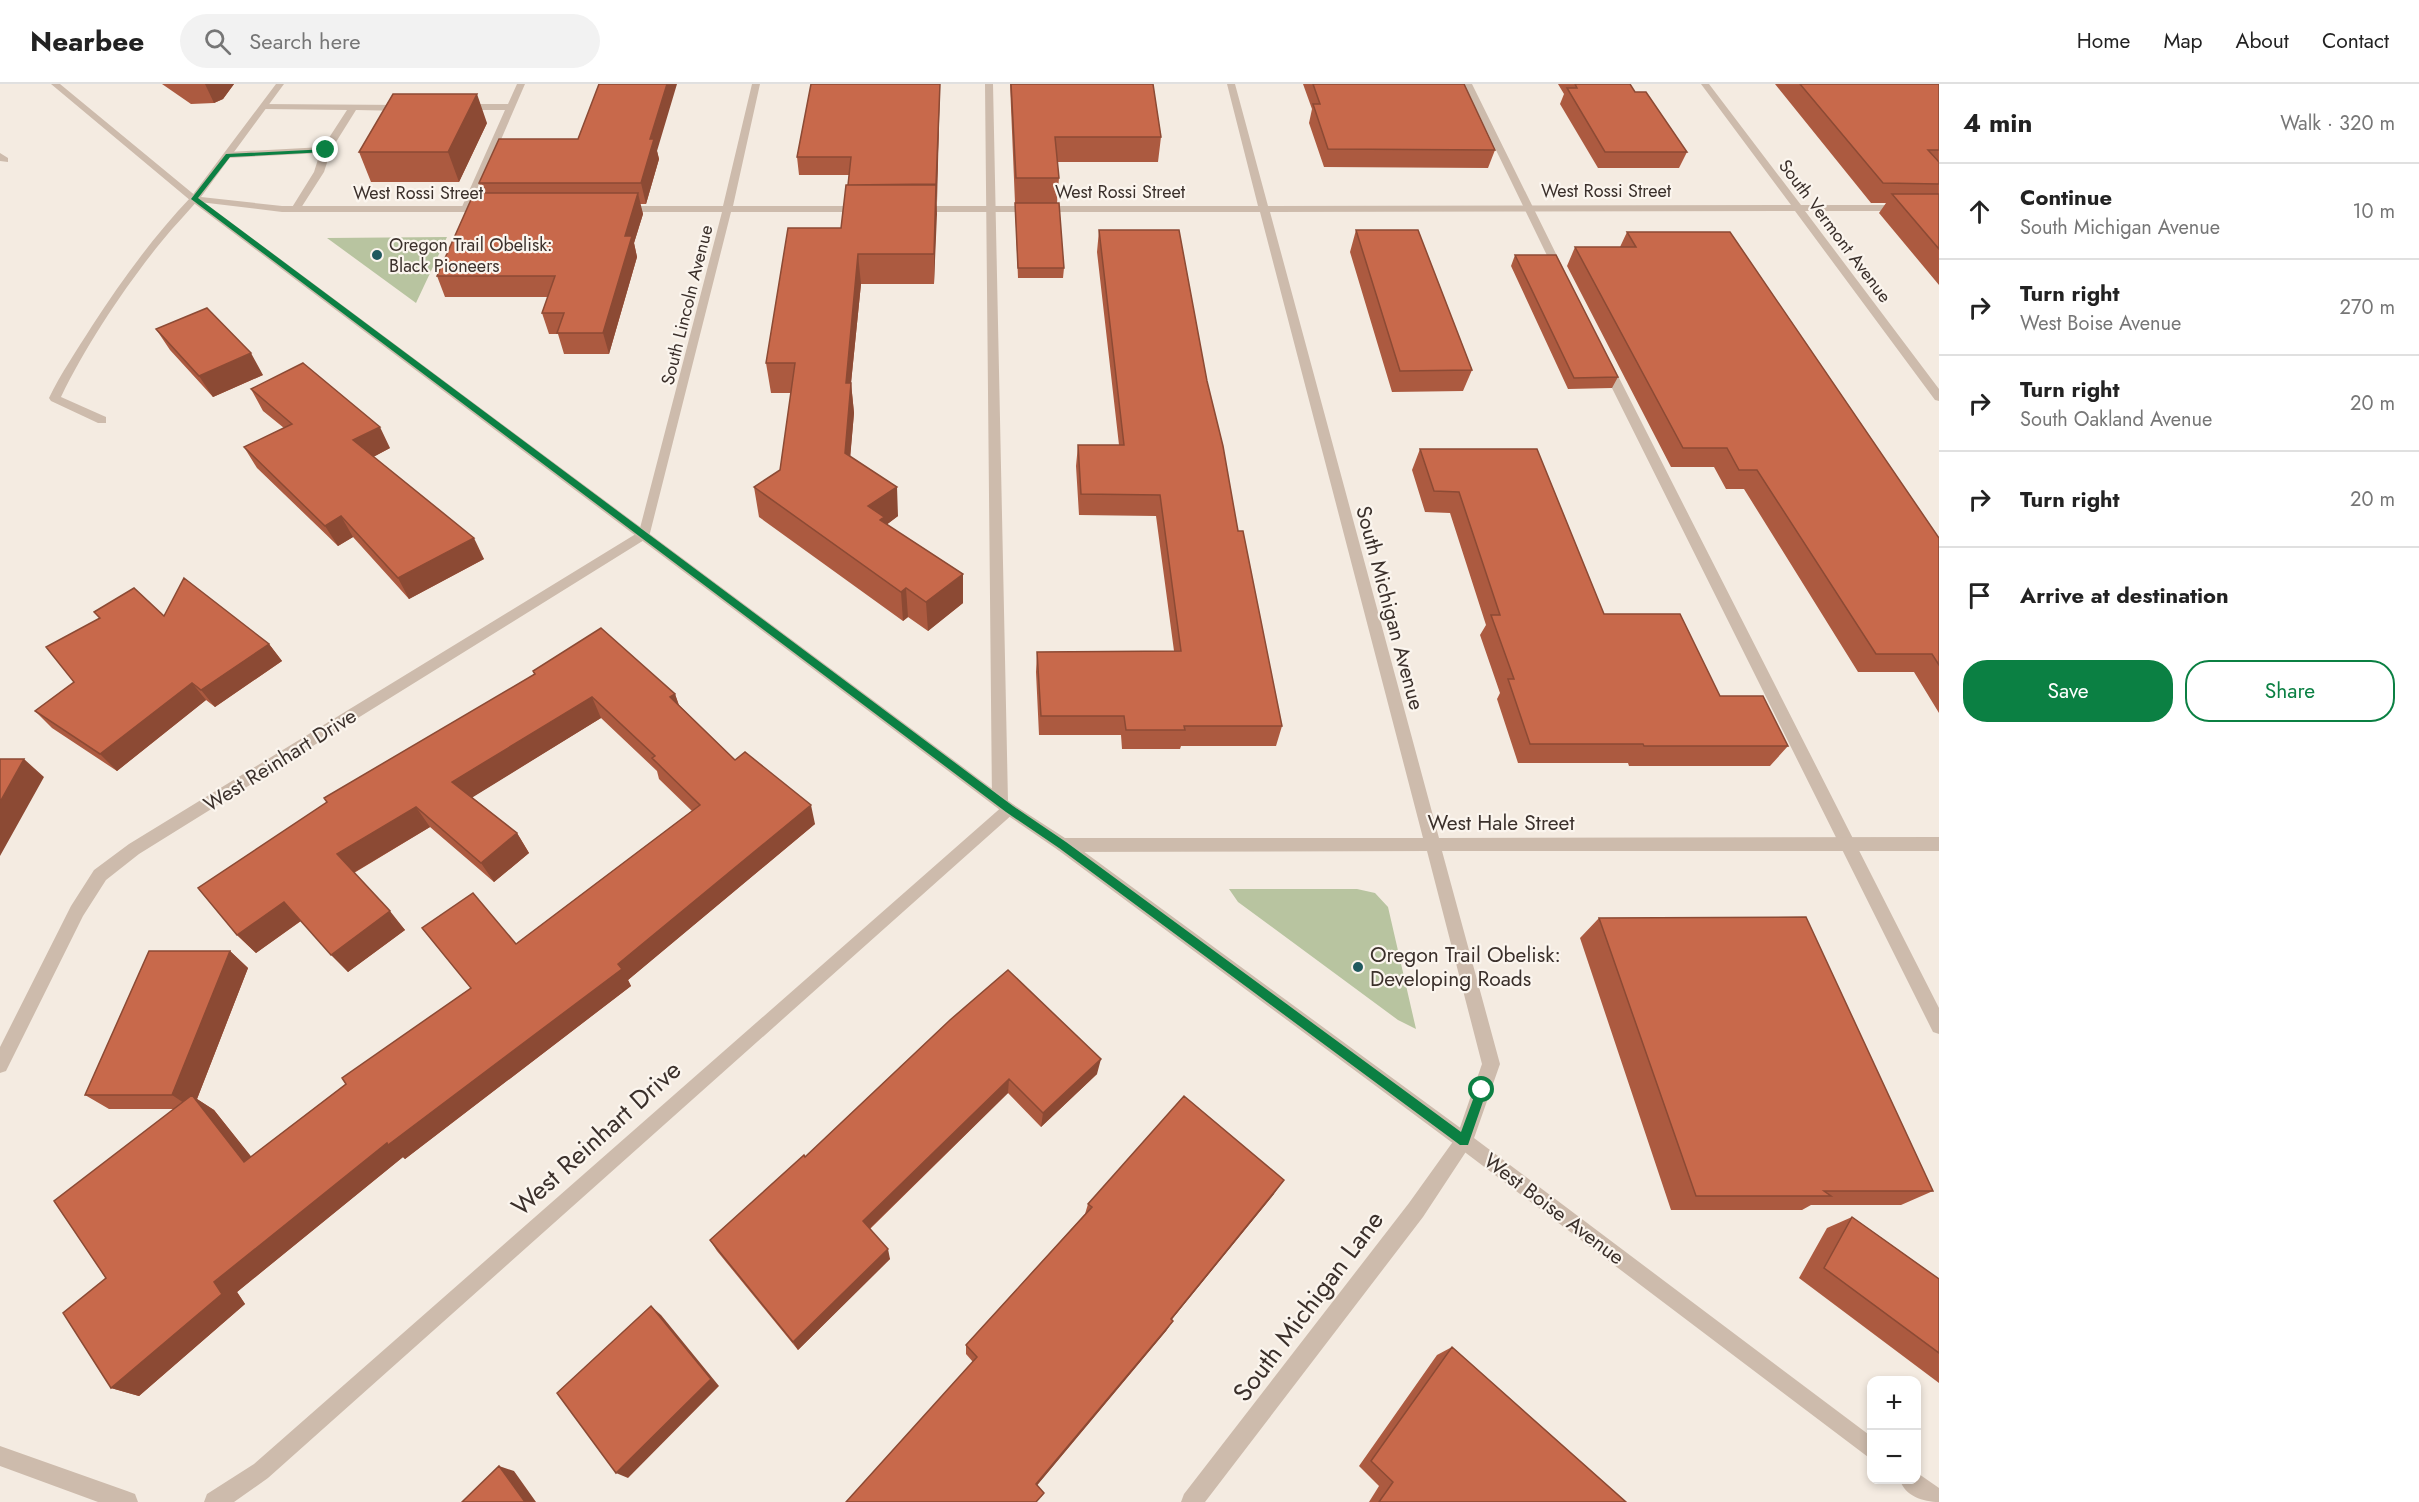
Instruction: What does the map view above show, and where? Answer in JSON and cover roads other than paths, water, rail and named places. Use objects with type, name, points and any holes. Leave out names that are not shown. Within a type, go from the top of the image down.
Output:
[{"type":"street","name":"West Boise Avenue","points":[[55,84],[194,199],[645,534],[1005,806],[1063,845],[1464,1141],[1867,1446]]},
{"type":"street","points":[[102,420],[55,398],[65,377],[149,250],[171,221],[194,199],[280,84]]},
{"type":"street","points":[[466,209],[521,84]]},
{"type":"street","name":"South Lincoln Avenue","points":[[645,534],[728,208],[756,84]]},
{"type":"street","points":[[989,84],[1005,806]]},
{"type":"street","name":"South Michigan Avenue","points":[[1231,84],[1431,845],[1491,1064],[1464,1141]]},
{"type":"street","points":[[1468,84],[1568,288]]},
{"type":"street","name":"South Vermont Avenue","points":[[1705,84],[1939,397]]},
{"type":"street","points":[[264,106],[421,107]]},
{"type":"street","points":[[454,107],[511,107]]},
{"type":"street","points":[[296,209],[319,172],[326,150],[353,108]]},
{"type":"street","points":[[228,155],[326,150]]},
{"type":"street","name":"West Rossi Street","points":[[194,199],[296,209],[501,209]]},
{"type":"street","points":[[609,209],[877,208]]},
{"type":"street","name":"West Rossi Street","points":[[900,208],[1939,208]]},
{"type":"street","points":[[1601,352],[1939,1026]]},
{"type":"street","name":"West Reinhart Drive","points":[[0,1065],[77,911],[100,875],[134,849],[645,534]]},
{"type":"street","name":"West Reinhart Drive","points":[[215,1502],[261,1471],[1005,806]]},
{"type":"street","name":"West Hale Street","points":[[1063,845],[1939,844]]},
{"type":"street","name":"South Michigan Lane","points":[[1192,1502],[1416,1210],[1464,1141]]},
{"type":"street","points":[[0,1456],[127,1502]]},
{"type":"street","points":[[1917,1484],[1939,1501]]},
{"type":"place","name":"Oregon Trail Obelisk: Black Pioneers","points":[[377,255]]},
{"type":"place","name":"Oregon Trail Obelisk: Developing Roads","points":[[1358,967]]}]
